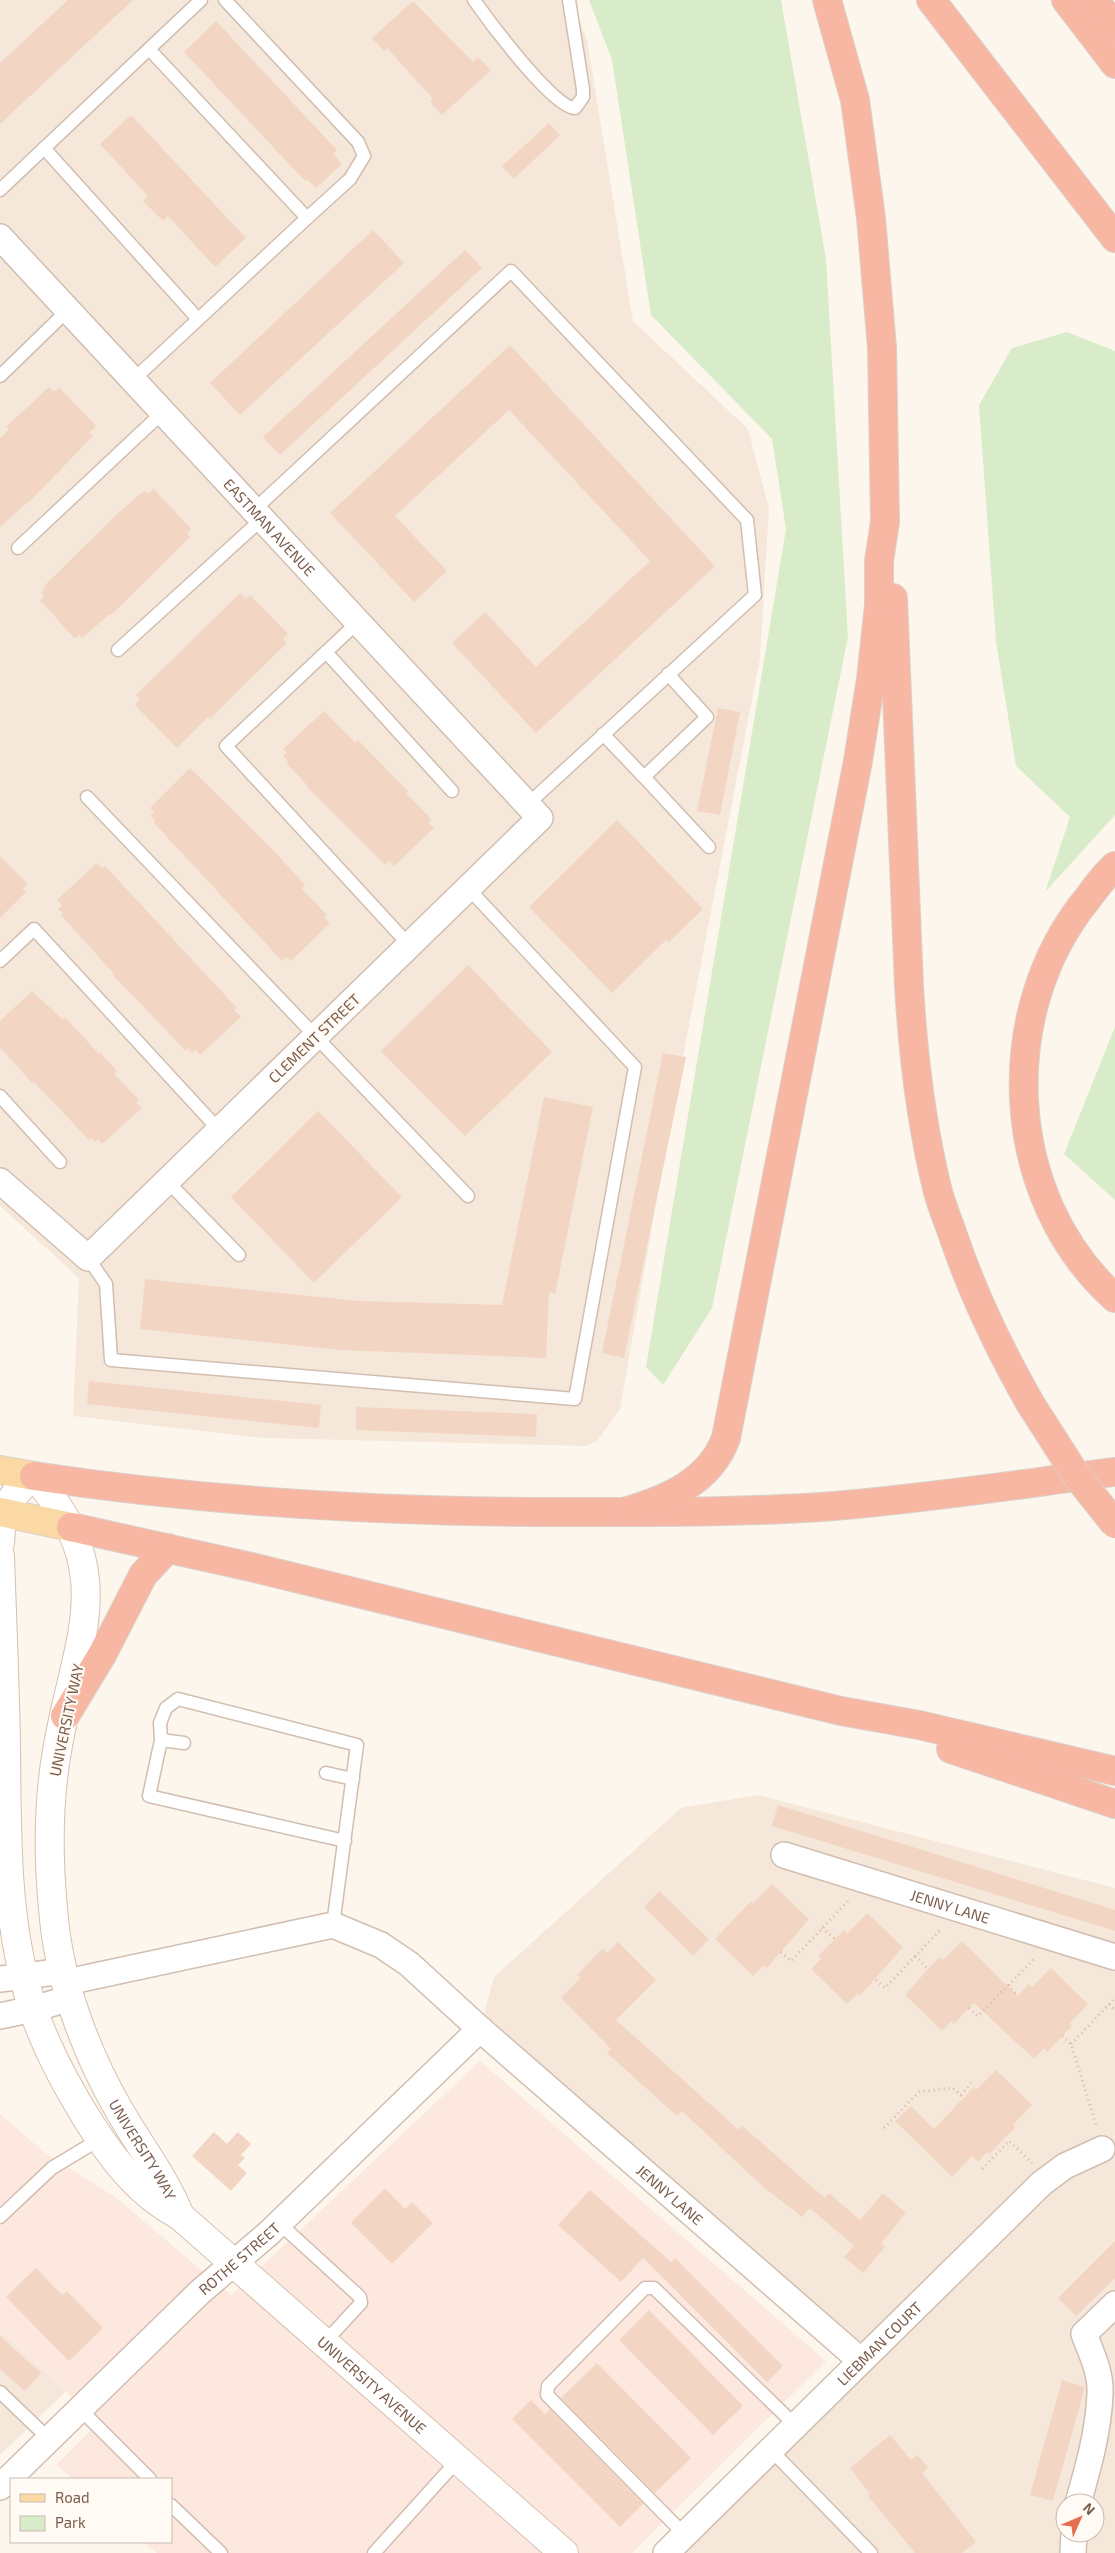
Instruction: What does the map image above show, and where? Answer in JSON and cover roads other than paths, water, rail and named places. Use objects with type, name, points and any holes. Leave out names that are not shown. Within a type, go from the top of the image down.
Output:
[{"type":"highway","points":[[624,1512],[670,1495],[693,1482],[716,1459],[729,1430],[858,760],[871,679],[878,605],[879,561],[885,522],[882,348],[871,218],[855,100],[827,0]]},
{"type":"highway","points":[[931,0],[1115,238]]},
{"type":"highway","points":[[1066,0],[1115,64]]},
{"type":"highway","points":[[1094,0],[1115,26]]},
{"type":"highway","points":[[885,522],[892,558],[913,1047],[921,1106],[939,1193],[972,1291],[1002,1353],[1030,1403],[1076,1475],[1115,1524]]},
{"type":"highway","points":[[1115,866],[1067,925],[1040,981],[1026,1035],[1023,1079],[1027,1132],[1042,1187],[1063,1233],[1077,1256],[1115,1298]]},
{"type":"highway","points":[[34,1476],[192,1494],[350,1506],[489,1512],[624,1512],[735,1511],[832,1506],[932,1496],[1115,1472]]},
{"type":"highway","points":[[71,1527],[168,1548],[841,1711],[919,1725],[1115,1771]]},
{"type":"highway","points":[[65,1716],[103,1653],[143,1576],[168,1548]]},
{"type":"highway","points":[[841,1711],[1115,1804]]},
{"type":"main road","points":[[0,1470],[34,1476]]},
{"type":"main road","points":[[0,1543],[2,1512],[11,1496],[34,1476]]},
{"type":"main road","name":"UNIVERSITY WAY","points":[[34,1476],[53,1498],[71,1527],[84,1566],[86,1611],[84,1633],[53,1779],[50,1843],[53,1911],[67,1984],[82,2033],[102,2078],[165,2184],[180,2216]]},
{"type":"main road","points":[[2,1512],[71,1527]]},
{"type":"main road","name":"UNIVERSITY WAY","points":[[0,1556],[5,1652],[12,1977],[33,2009],[64,2078],[100,2139],[138,2187],[158,2204],[180,2216]]},
{"type":"main road","name":"UNIVERSITY AVENUE","points":[[180,2216],[564,2553]]},
{"type":"street","name":"EASTMAN AVENUE","points":[[0,237],[534,811]]},
{"type":"street","name":"CLEMENT STREET","points":[[88,1258],[468,888],[534,811]]},
{"type":"street","points":[[0,1180],[88,1258]]},
{"type":"street","name":"JENNY LANE","points":[[784,1855],[1115,1957]]},
{"type":"street","points":[[12,1977],[67,1984],[333,1924]]},
{"type":"street","name":"JENNY LANE","points":[[333,1924],[382,1945],[409,1964],[480,2029],[860,2360]]},
{"type":"street","points":[[0,2016],[33,2009],[67,1984]]},
{"type":"street","name":"ROTHE STREET","points":[[0,2486],[193,2299],[279,2223],[480,2029]]},
{"type":"street","name":"LIEBMAN COURT","points":[[666,2553],[860,2360],[1048,2179],[1065,2166],[1109,2144]]},
{"type":"street","points":[[1081,2493],[1092,2456],[1100,2392],[1096,2363],[1084,2334],[1115,2304]]},
{"type":"lane","points":[[0,190],[201,0]]},
{"type":"lane","points":[[133,380],[350,179],[364,156],[358,142],[225,0]]},
{"type":"lane","points":[[474,0],[494,29],[556,100],[571,108],[576,108],[580,103],[583,89],[569,0]]},
{"type":"lane","points":[[149,49],[307,218]]},
{"type":"lane","points":[[44,148],[198,319]]},
{"type":"lane","points":[[118,650],[511,271],[747,520],[755,595],[603,734],[534,811]]},
{"type":"lane","points":[[0,376],[68,310]]},
{"type":"lane","points":[[18,548],[163,412]]},
{"type":"lane","points":[[358,622],[226,746],[409,945]]},
{"type":"lane","points":[[326,652],[452,791]]},
{"type":"lane","points":[[644,778],[707,717],[668,674]]},
{"type":"lane","points":[[603,734],[709,847]]},
{"type":"lane","points":[[87,797],[468,1196]]},
{"type":"lane","points":[[88,1258],[106,1284],[111,1360],[575,1399],[635,1067],[468,888]]},
{"type":"lane","points":[[0,961],[34,929],[219,1130]]},
{"type":"lane","points":[[0,1096],[60,1162]]},
{"type":"lane","points":[[166,1181],[239,1255]]},
{"type":"lane","points":[[333,1924],[345,1841],[357,1745],[178,1699],[166,1708],[160,1723],[161,1740],[149,1796],[345,1841]]},
{"type":"lane","points":[[161,1740],[184,1743]]},
{"type":"lane","points":[[326,1773],[353,1779]]},
{"type":"lane","points":[[0,2217],[52,2168],[100,2139]]},
{"type":"lane","points":[[279,2223],[360,2297],[361,2303],[324,2343]]},
{"type":"lane","points":[[684,2535],[547,2395],[548,2386],[645,2288],[654,2288],[795,2425]]},
{"type":"lane","points":[[0,2392],[49,2439]]},
{"type":"lane","points":[[80,2409],[149,2478]]},
{"type":"lane","points":[[771,2450],[870,2553]]},
{"type":"lane","points":[[374,2553],[458,2460]]},
{"type":"lane","points":[[172,2506],[221,2553]]}]
